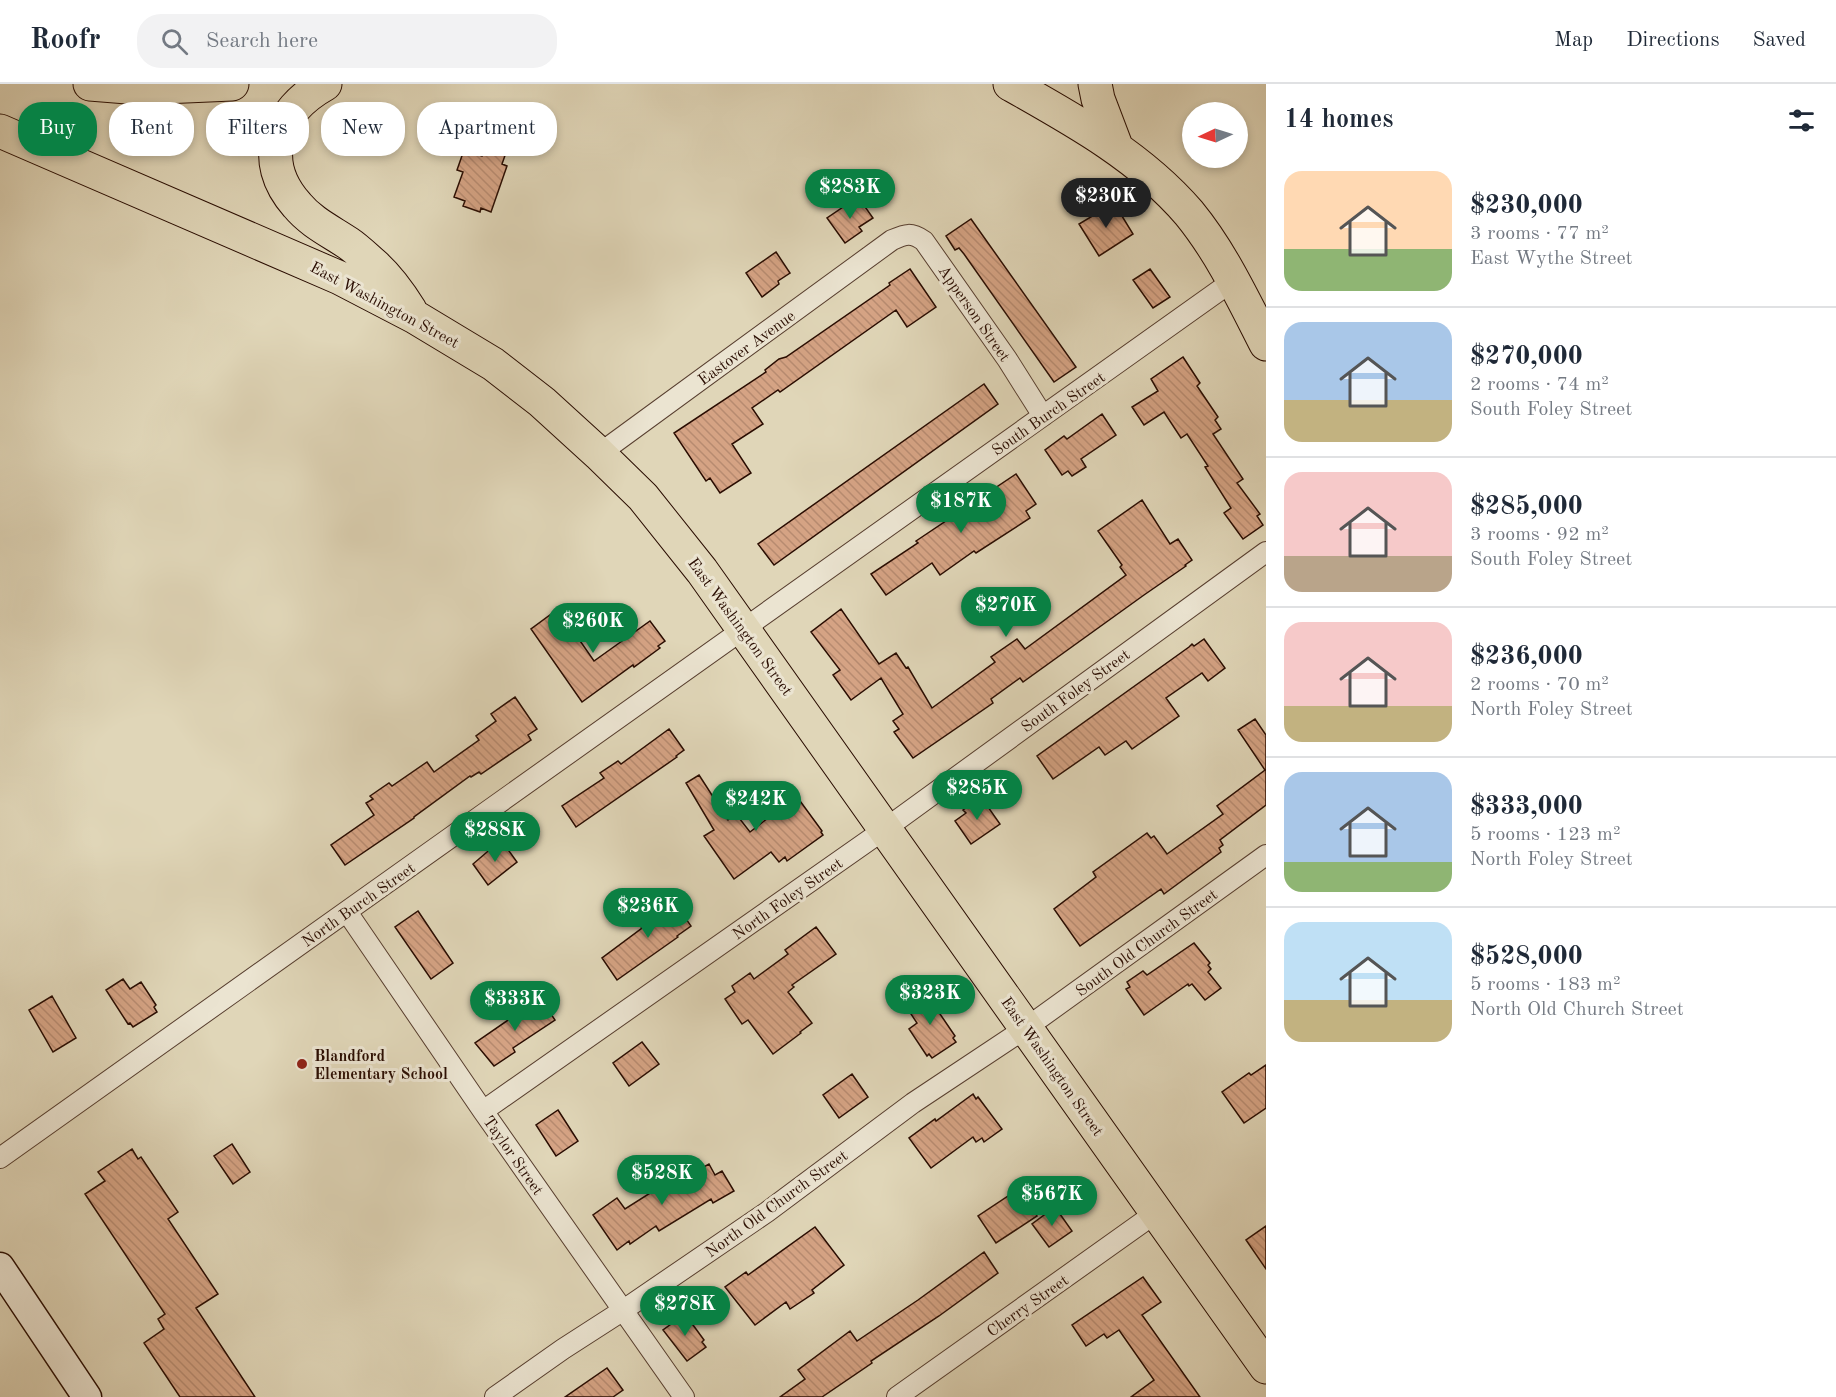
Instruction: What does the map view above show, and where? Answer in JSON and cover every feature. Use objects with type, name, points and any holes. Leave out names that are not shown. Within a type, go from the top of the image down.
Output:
[{"type":"highway","points":[[90,84],[140,88],[232,84]]},
{"type":"highway","points":[[325,84],[300,101],[280,130],[275,162],[279,180],[296,205],[315,223],[351,245],[376,266],[398,290],[415,317]]},
{"type":"highway","points":[[1010,84],[1071,118],[1118,149],[1188,212],[1234,280],[1266,344]]},
{"type":"highway","points":[[1095,84],[1098,99],[1118,149]]},
{"type":"highway","name":"East Washington Street","points":[[0,132],[291,255],[415,317],[493,364],[542,402],[599,454],[643,497],[745,629],[1266,1367]]},
{"type":"street","name":"Apperson Street","points":[[892,240],[906,234],[917,236],[924,241],[1007,359],[1042,416]]},
{"type":"street","name":"Eastover Avenue","points":[[599,454],[892,240]]},
{"type":"street","name":"South Burch Street","points":[[745,629],[1234,280]]},
{"type":"street","name":"South Foley Street","points":[[885,829],[1266,552]]},
{"type":"street","name":"North Burch Street","points":[[0,1158],[745,629]]},
{"type":"street","name":"North Foley Street","points":[[483,1111],[885,829]]},
{"type":"street","name":"South Old Church Street","points":[[1026,1028],[1266,855]]},
{"type":"street","name":"Taylor Street","points":[[347,912],[483,1111],[684,1397]]},
{"type":"street","name":"North Old Church Street","points":[[495,1397],[767,1212],[913,1103],[1026,1028]]},
{"type":"street","name":"Cherry Street","points":[[897,1397],[1157,1212]]},
{"type":"street","points":[[0,1267],[87,1397]]},
{"type":"building","points":[[462,156],[505,156],[502,164],[507,166],[491,212],[481,208],[480,212],[463,206],[465,201],[454,197],[463,172],[457,170]]},
{"type":"building","points":[[858,197],[873,218],[859,227],[862,231],[845,243],[827,218]]},
{"type":"building","points":[[1114,203],[1133,234],[1099,256],[1079,224]]},
{"type":"building","points":[[971,219],[1076,367],[1054,382],[964,254],[959,248],[955,250],[946,236]]},
{"type":"building","points":[[776,252],[790,273],[762,297],[746,273]]},
{"type":"building","points":[[910,269],[936,307],[907,327],[896,310],[780,392],[778,390],[752,408],[763,424],[732,444],[751,473],[720,493],[710,478],[706,481],[674,433],[766,372],[765,370],[779,359],[786,357]]},
{"type":"building","points":[[1150,269],[1170,297],[1153,308],[1133,280]]},
{"type":"building","points":[[1183,357],[1200,383],[1197,386],[1218,417],[1215,420],[1221,429],[1213,434],[1243,479],[1237,483],[1260,514],[1257,516],[1263,525],[1243,539],[1224,513],[1231,508],[1187,434],[1181,438],[1164,412],[1144,425],[1132,407],[1158,391],[1151,379]]},
{"type":"building","points":[[984,384],[998,404],[774,565],[758,544]]},
{"type":"building","points":[[1102,414],[1116,435],[1081,459],[1086,467],[1072,476],[1068,471],[1062,475],[1045,450],[1064,436],[1067,439]]},
{"type":"building","points":[[1016,474],[1036,504],[1026,511],[1030,518],[976,553],[974,551],[940,575],[932,563],[886,595],[871,574]]},
{"type":"building","points":[[1142,500],[1170,544],[1178,539],[1192,560],[1023,682],[1020,678],[991,699],[993,703],[913,758],[894,732],[899,729],[893,721],[903,714],[881,678],[851,700],[833,675],[840,670],[811,632],[841,609],[879,664],[896,653],[906,668],[908,667],[932,708],[995,662],[991,657],[1017,639],[1025,649],[1126,575],[1120,567],[1122,565],[1098,531]]},
{"type":"building","points":[[558,609],[594,661],[650,621],[665,641],[658,646],[660,648],[582,702],[531,629]]},
{"type":"building","points":[[1204,639],[1225,668],[1208,681],[1202,673],[1166,698],[1179,716],[1132,749],[1126,741],[1105,755],[1099,747],[1053,779],[1037,756],[1192,644],[1194,646]]},
{"type":"building","points":[[515,697],[537,729],[528,735],[531,740],[481,774],[479,772],[470,776],[345,865],[331,845],[374,815],[366,803],[373,799],[370,796],[389,783],[392,786],[427,762],[434,772],[479,740],[476,736],[496,721],[491,714]]},
{"type":"building","points":[[1255,719],[1266,735],[1266,805],[1220,840],[1223,845],[1219,848],[1221,852],[1164,894],[1161,889],[1080,946],[1054,909],[1096,877],[1093,872],[1147,833],[1151,838],[1154,836],[1167,854],[1223,814],[1217,806],[1265,770],[1238,730]]},
{"type":"building","points":[[669,729],[684,750],[576,827],[562,806],[604,778],[600,773],[618,761],[621,764]]},
{"type":"building","points":[[699,775],[728,820],[736,814],[750,832],[777,811],[775,808],[795,794],[823,835],[787,861],[785,857],[779,862],[771,852],[734,879],[704,836],[714,830],[686,783]]},
{"type":"building","points":[[981,797],[1000,824],[971,844],[955,821],[966,813],[963,810]]},
{"type":"building","points":[[501,840],[517,862],[488,885],[473,864]]},
{"type":"building","points":[[672,899],[691,926],[617,980],[602,958],[642,928],[638,923]]},
{"type":"building","points":[[418,911],[453,963],[431,979],[395,927]]},
{"type":"building","points":[[816,927],[836,954],[792,985],[794,987],[788,992],[812,1023],[773,1054],[748,1020],[742,1024],[725,999],[735,992],[732,986],[750,973],[754,979],[788,954],[785,950]]},
{"type":"building","points":[[1194,943],[1210,963],[1208,965],[1211,969],[1208,972],[1221,988],[1205,1000],[1192,984],[1189,986],[1188,984],[1144,1015],[1126,989],[1130,987],[1127,982],[1143,971],[1147,975]]},
{"type":"building","points":[[123,979],[130,989],[141,982],[156,1005],[154,1007],[157,1012],[133,1027],[130,1023],[128,1024],[106,990]]},
{"type":"building","points":[[930,991],[942,1008],[938,1011],[955,1036],[953,1038],[956,1042],[932,1058],[929,1054],[927,1056],[909,1029],[917,1023],[907,1008]]},
{"type":"building","points":[[52,996],[76,1038],[53,1052],[29,1010]]},
{"type":"building","points":[[540,998],[555,1020],[513,1048],[515,1052],[494,1066],[475,1043]]},
{"type":"building","points":[[642,1042],[659,1064],[629,1086],[613,1063]]},
{"type":"building","points":[[1266,1065],[1266,1108],[1244,1123],[1222,1092],[1249,1073],[1251,1075]]},
{"type":"building","points":[[852,1074],[868,1097],[839,1118],[823,1095]]},
{"type":"building","points":[[973,1094],[976,1099],[978,1097],[1002,1129],[984,1142],[982,1138],[976,1142],[973,1137],[931,1168],[909,1138]]},
{"type":"building","points":[[558,1110],[578,1141],[556,1156],[536,1125]]},
{"type":"building","points":[[232,1144],[250,1172],[233,1184],[214,1156]]},
{"type":"building","points":[[132,1149],[138,1159],[141,1157],[178,1212],[168,1219],[218,1294],[196,1308],[255,1397],[180,1397],[144,1343],[164,1329],[158,1319],[165,1314],[85,1194],[105,1181],[98,1172]]},
{"type":"building","points":[[709,1164],[715,1175],[722,1171],[734,1191],[713,1203],[711,1199],[659,1231],[656,1226],[617,1250],[593,1215],[617,1198],[625,1209],[658,1188],[660,1191]]},
{"type":"building","points":[[1020,1188],[1037,1216],[996,1243],[978,1216]]},
{"type":"building","points":[[1055,1207],[1072,1231],[1049,1247],[1032,1224]]},
{"type":"building","points":[[1266,1226],[1266,1269],[1246,1240]]},
{"type":"building","points":[[815,1227],[844,1265],[812,1290],[814,1293],[790,1309],[786,1302],[755,1325],[725,1287],[746,1272],[748,1275]]},
{"type":"building","points":[[984,1252],[998,1273],[939,1316],[822,1397],[780,1397],[805,1379],[798,1370],[850,1331],[857,1341]]},
{"type":"building","points":[[1143,1277],[1161,1302],[1142,1315],[1200,1397],[1131,1397],[1154,1380],[1119,1330],[1107,1338],[1104,1334],[1086,1346],[1072,1325]]},
{"type":"building","points":[[685,1314],[704,1340],[702,1342],[706,1347],[687,1361],[663,1330]]},
{"type":"building","points":[[607,1368],[623,1390],[613,1397],[565,1397]]},
{"type":"place","name":"Blandford Elementary School","points":[[302,1064]]}]
